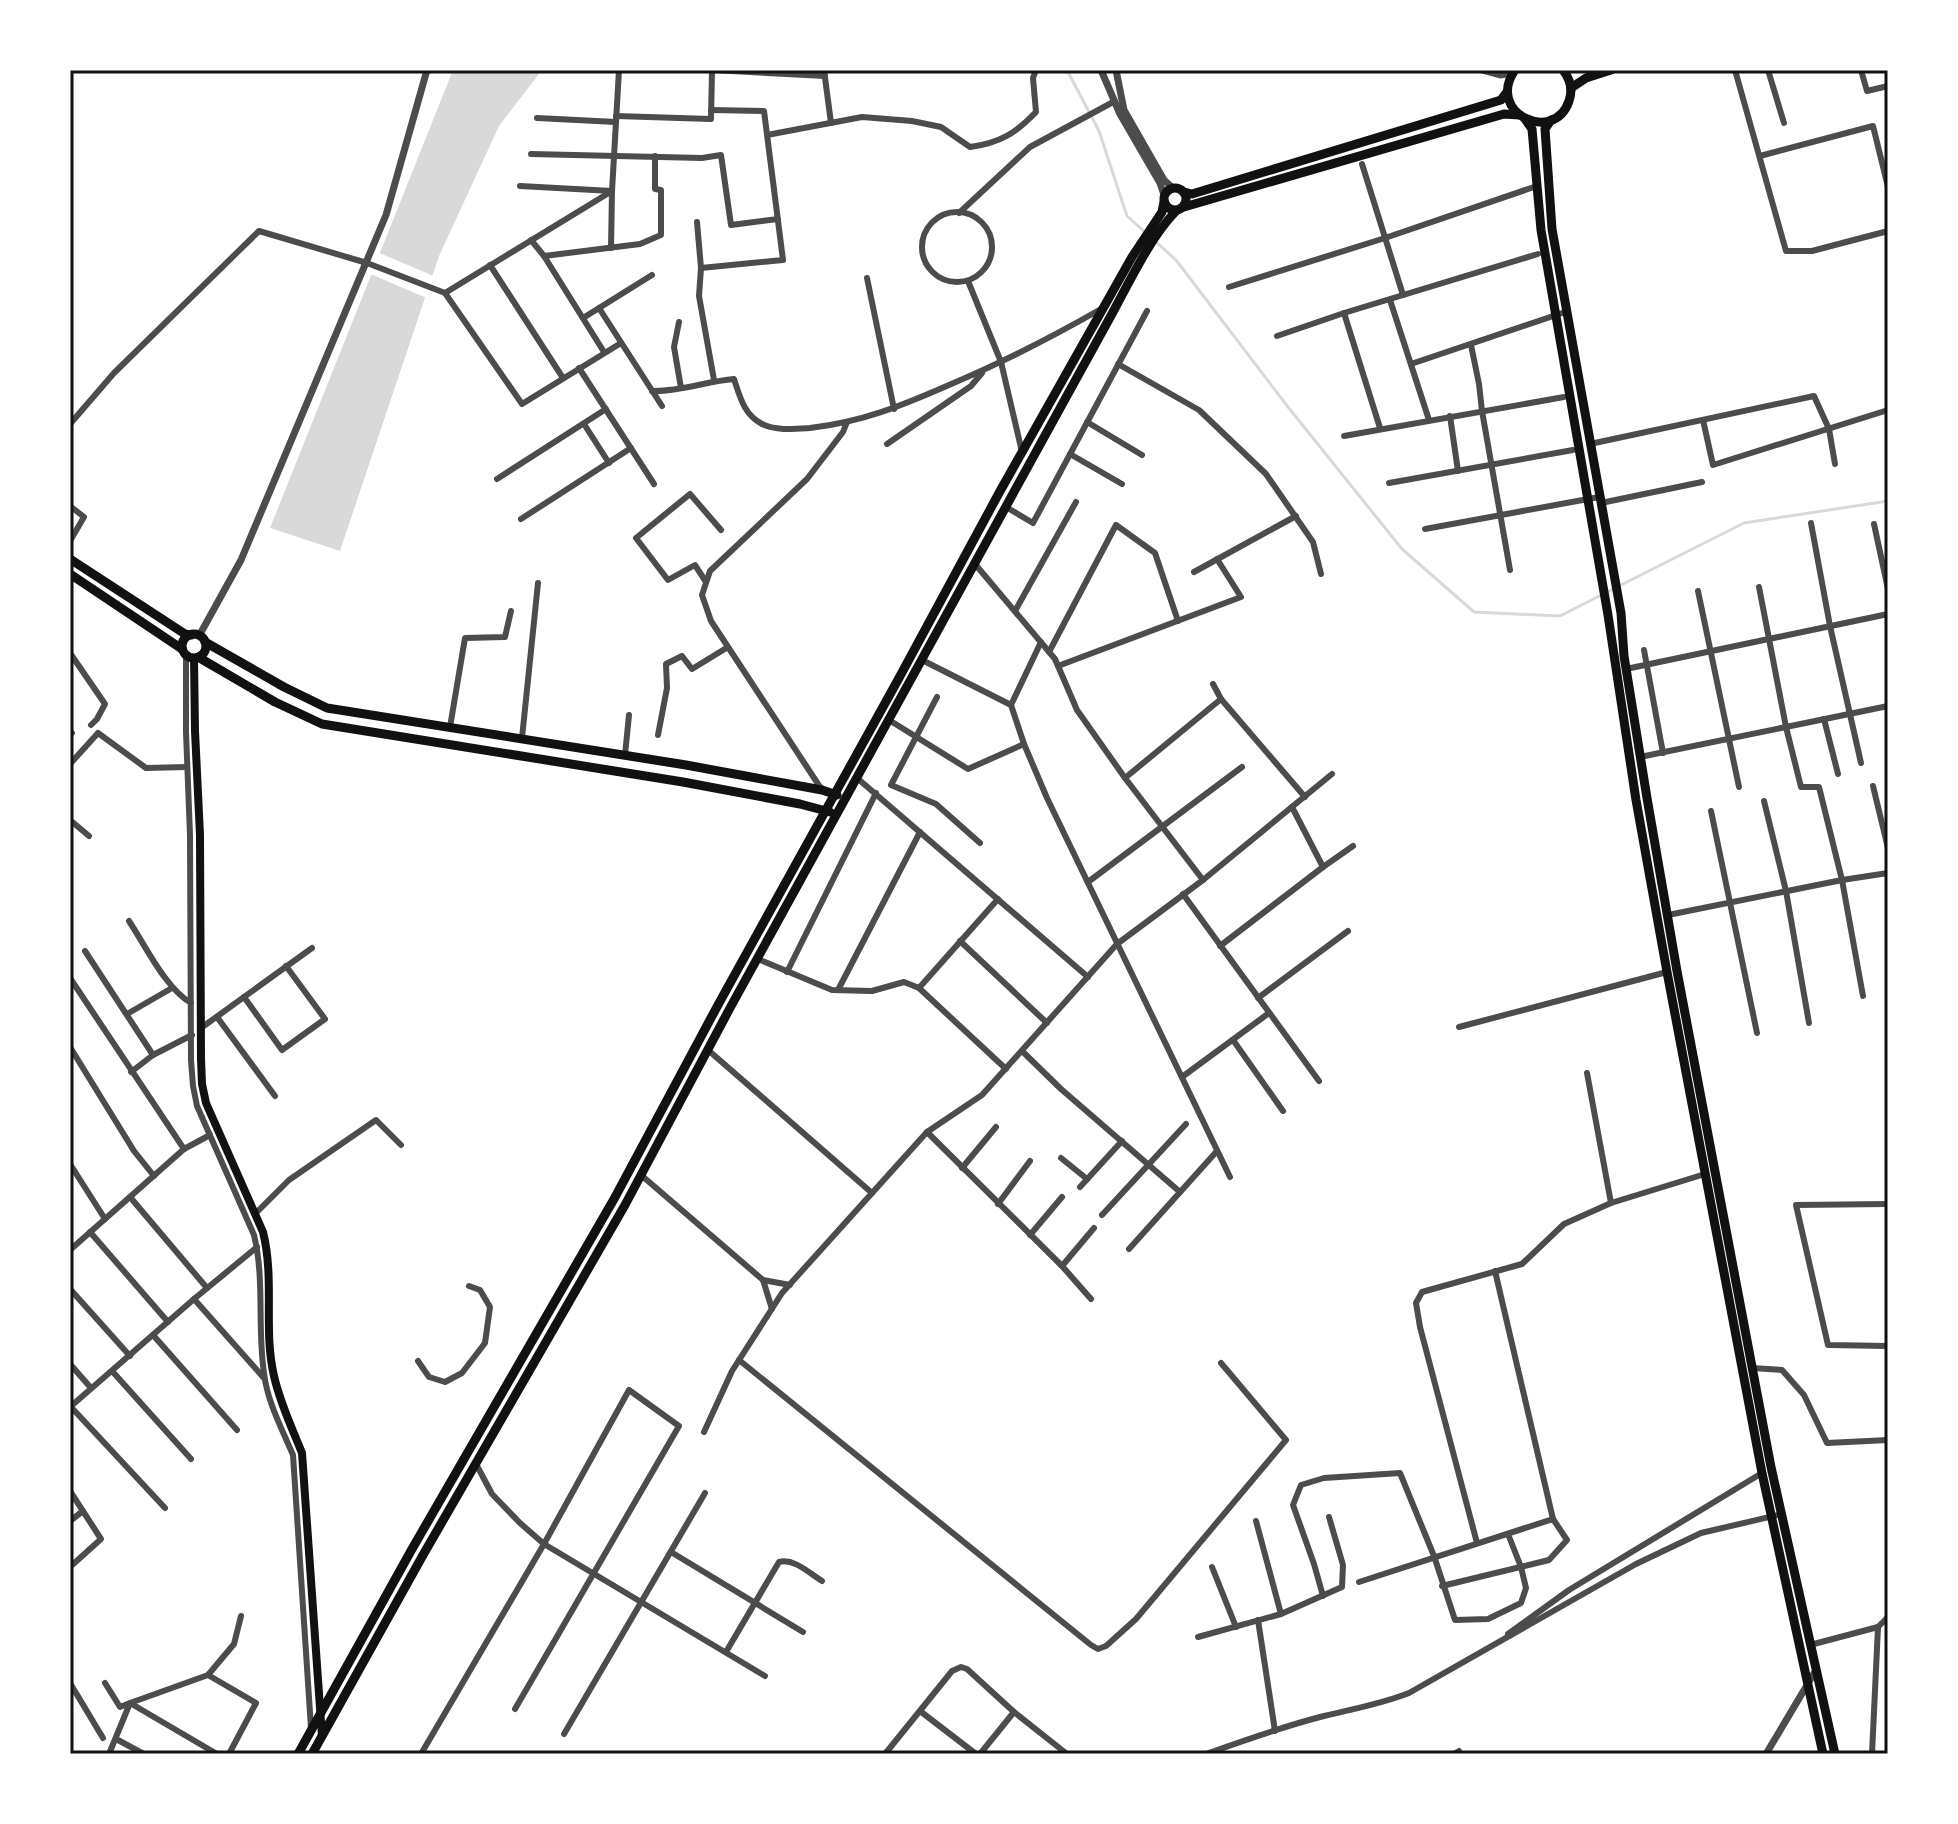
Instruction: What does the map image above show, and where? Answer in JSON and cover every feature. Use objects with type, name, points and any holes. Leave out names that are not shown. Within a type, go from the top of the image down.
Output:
[{"type":"main road","points":[[1563,70],[1571,88],[1569,101],[1545,129],[1560,314],[1633,784],[1762,1473],[1810,1645],[1835,1754]]},
{"type":"main road","points":[[1571,88],[1586,78],[1611,70]]},
{"type":"main road","points":[[312,1754],[641,1175],[1006,507],[1136,261],[1181,189],[1192,194],[1501,100],[1514,71]]},
{"type":"main road","points":[[1508,89],[1511,105],[1532,129],[1541,230],[1590,444],[1621,613],[1626,669],[1668,915],[1752,1368],[1776,1516],[1823,1754]]},
{"type":"main road","points":[[1170,205],[1504,114],[1538,122],[1551,120]]},
{"type":"main road","points":[[1170,205],[1186,199],[1184,192]]},
{"type":"main road","points":[[298,1754],[614,1199],[1022,452],[1103,308],[1136,261]]},
{"type":"main road","points":[[70,559],[185,634],[199,638],[327,708],[625,755],[847,797]]},
{"type":"main road","points":[[70,574],[190,655],[322,724],[683,782],[837,814]]},
{"type":"main road","points":[[199,638],[185,639],[190,655],[200,835],[201,1072],[206,1103],[263,1232],[269,1263],[273,1376],[302,1453],[322,1736]]},
{"type":"main road","points":[[190,655],[204,651],[199,638]]},
{"type":"street","points":[[199,638],[241,560],[367,263],[386,215],[427,70]]},
{"type":"street","points":[[611,248],[619,70]]},
{"type":"street","points":[[537,118],[711,119],[712,70],[824,73],[831,123]]},
{"type":"street","points":[[767,135],[862,117],[941,127],[970,147],[990,144],[1019,130],[1036,112],[1033,78],[1036,70]]},
{"type":"street","points":[[1101,70],[1170,205]]},
{"type":"street","points":[[1116,70],[1124,110],[1164,180],[1170,205]]},
{"type":"street","points":[[1482,70],[1500,75],[1514,71]]},
{"type":"street","points":[[1727,70],[1736,72],[1786,251],[1812,251],[1888,231]]},
{"type":"street","points":[[1768,70],[1784,123]]},
{"type":"street","points":[[1861,70],[1867,91],[1888,86]]},
{"type":"street","points":[[1500,75],[1508,89]]},
{"type":"street","points":[[959,213],[1030,147],[1115,101]]},
{"type":"street","points":[[701,268],[783,260],[764,111],[711,110]]},
{"type":"street","points":[[1760,156],[1873,126],[1888,187]]},
{"type":"street","points":[[531,154],[702,158],[721,155],[731,225],[778,219]]},
{"type":"street","points":[[544,256],[640,244],[661,235],[661,190],[655,189],[655,156]]},
{"type":"street","points":[[1362,164],[1403,295]]},
{"type":"street","points":[[1229,287],[1548,184]]},
{"type":"street","points":[[520,186],[612,191]]},
{"type":"street","points":[[445,293],[612,191]]},
{"type":"street","points":[[959,213],[979,220],[988,231],[992,245],[990,260],[981,273],[968,281],[952,282],[938,277],[927,266],[923,240],[933,222],[945,215],[959,213]]},
{"type":"street","points":[[697,222],[701,268],[699,296],[714,380]]},
{"type":"street","points":[[70,424],[114,373],[259,231],[367,263],[445,293],[522,404],[621,343]]},
{"type":"street","points":[[531,240],[604,352]]},
{"type":"street","points":[[1277,336],[1538,254]]},
{"type":"street","points":[[490,265],[563,378]]},
{"type":"street","points":[[583,318],[652,275]]},
{"type":"street","points":[[867,278],[894,409]]},
{"type":"street","points":[[968,281],[1001,362],[1022,452]]},
{"type":"street","points":[[1390,300],[1429,420]]},
{"type":"street","points":[[599,308],[662,406]]},
{"type":"street","points":[[652,391],[734,379],[748,415],[765,426],[792,429],[847,422],[894,409],[985,370],[1103,308]]},
{"type":"street","points":[[1006,507],[1033,523],[1147,311]]},
{"type":"street","points":[[1344,313],[1380,428]]},
{"type":"street","points":[[1411,364],[1560,314]]},
{"type":"street","points":[[679,322],[674,347],[681,388]]},
{"type":"street","points":[[1471,345],[1510,570]]},
{"type":"street","points":[[1118,364],[1199,410],[1266,474],[1313,542],[1321,574]]},
{"type":"street","points":[[579,368],[654,484]]},
{"type":"street","points":[[887,444],[971,386],[985,370]]},
{"type":"street","points":[[1590,444],[1814,396],[1829,429],[1835,464]]},
{"type":"street","points":[[1344,436],[1564,397]]},
{"type":"street","points":[[497,479],[606,409]]},
{"type":"street","points":[[1703,420],[1713,465],[1888,410]]},
{"type":"street","points":[[1450,416],[1458,471]]},
{"type":"street","points":[[822,790],[711,621],[702,595],[710,571],[807,479],[843,432],[847,422]]},
{"type":"street","points":[[1087,422],[1142,455]]},
{"type":"street","points":[[584,424],[609,463]]},
{"type":"street","points":[[521,519],[631,448]]},
{"type":"street","points":[[1389,483],[1573,450]]},
{"type":"street","points":[[1070,454],[1122,484]]},
{"type":"street","points":[[1425,529],[1702,482]]},
{"type":"street","points":[[706,582],[695,565],[668,580],[636,538],[690,494],[721,530]]},
{"type":"street","points":[[1015,611],[1076,502]]},
{"type":"street","points":[[70,506],[84,517],[70,541]]},
{"type":"street","points":[[1194,572],[1296,516]]},
{"type":"street","points":[[1811,523],[1830,626],[1861,763]]},
{"type":"street","points":[[1874,524],[1888,589]]},
{"type":"street","points":[[1049,652],[1116,525],[1155,553],[1178,621]]},
{"type":"street","points":[[1058,666],[1241,597],[1217,559]]},
{"type":"street","points":[[975,564],[1055,659],[1077,710],[1203,880]]},
{"type":"street","points":[[522,738],[538,583]]},
{"type":"street","points":[[1759,587],[1801,787],[1819,787],[1842,880],[1863,996]]},
{"type":"street","points":[[1698,591],[1739,787]]},
{"type":"street","points":[[450,727],[465,638],[505,637],[511,611]]},
{"type":"street","points":[[1626,669],[1888,614]]},
{"type":"street","points":[[1041,642],[1011,705],[1024,744],[1230,1177]]},
{"type":"street","points":[[658,735],[667,688],[666,664],[682,656],[692,669],[728,647]]},
{"type":"street","points":[[1644,650],[1663,753]]},
{"type":"street","points":[[70,653],[105,704],[91,725]]},
{"type":"street","points":[[190,655],[186,732],[193,1086],[197,1106],[254,1235],[260,1263],[264,1378],[293,1455],[311,1728]]},
{"type":"street","points":[[922,660],[1011,705]]},
{"type":"street","points":[[1213,684],[1221,699],[1305,797]]},
{"type":"street","points":[[937,697],[891,785],[936,804],[980,843]]},
{"type":"street","points":[[1125,778],[1221,699]]},
{"type":"street","points":[[1640,757],[1888,706]]},
{"type":"street","points":[[625,755],[629,715]]},
{"type":"street","points":[[1824,719],[1838,774]]},
{"type":"street","points":[[889,720],[968,769],[1024,744]]},
{"type":"street","points":[[70,764],[98,733],[146,768],[187,767]]},
{"type":"street","points":[[1088,882],[1242,767]]},
{"type":"street","points":[[704,1432],[739,1360],[772,1309],[927,1132],[982,1095],[1117,944],[1203,880],[1332,774]]},
{"type":"street","points":[[857,778],[1088,977]]},
{"type":"street","points":[[1873,786],[1888,848]]},
{"type":"street","points":[[787,972],[876,793]]},
{"type":"street","points":[[1764,801],[1786,891],[1809,1023]]},
{"type":"street","points":[[1292,807],[1323,867]]},
{"type":"street","points":[[1711,811],[1757,1033]]},
{"type":"street","points":[[70,820],[89,836]]},
{"type":"street","points":[[838,990],[920,832]]},
{"type":"street","points":[[1220,946],[1353,846]]},
{"type":"street","points":[[1668,915],[1888,873]]},
{"type":"street","points":[[1183,894],[1319,1081]]},
{"type":"street","points":[[919,988],[998,899]]},
{"type":"street","points":[[129,921],[172,988],[191,1003]]},
{"type":"street","points":[[1258,998],[1348,931]]},
{"type":"street","points":[[960,941],[1047,1023]]},
{"type":"street","points":[[201,1028],[312,948]]},
{"type":"street","points":[[85,951],[153,1055]]},
{"type":"street","points":[[758,959],[832,990],[872,991],[904,982],[919,988],[1006,1069]]},
{"type":"street","points":[[244,997],[282,1050],[325,1019],[286,966]]},
{"type":"street","points":[[1459,1027],[1667,972]]},
{"type":"street","points":[[70,978],[184,1149]]},
{"type":"street","points":[[127,1014],[172,988]]},
{"type":"street","points":[[1182,1077],[1269,1013]]},
{"type":"street","points":[[217,1017],[275,1096]]},
{"type":"street","points":[[131,1072],[153,1055],[192,1035]]},
{"type":"street","points":[[1233,1040],[1283,1111]]},
{"type":"street","points":[[70,1047],[134,1151],[154,1176]]},
{"type":"street","points":[[708,1050],[872,1193]]},
{"type":"street","points":[[1022,1051],[1180,1192]]},
{"type":"street","points":[[1587,1073],[1611,1203]]},
{"type":"street","points":[[255,1214],[289,1180],[376,1120],[401,1145]]},
{"type":"street","points":[[1102,1215],[1186,1124]]},
{"type":"street","points":[[962,1168],[996,1127]]},
{"type":"street","points":[[927,1132],[1062,1266],[1091,1299]]},
{"type":"street","points":[[70,1237],[73,1248],[184,1149],[210,1135]]},
{"type":"street","points":[[1080,1187],[1122,1141]]},
{"type":"street","points":[[1129,1249],[1217,1151]]},
{"type":"street","points":[[1061,1158],[1087,1179]]},
{"type":"street","points":[[998,1204],[1030,1161]]},
{"type":"street","points":[[70,1164],[105,1219]]},
{"type":"street","points":[[1477,1543],[1420,1327],[1416,1303],[1422,1292],[1522,1264],[1564,1224],[1611,1203],[1705,1174]]},
{"type":"street","points":[[641,1175],[763,1280],[790,1285]]},
{"type":"street","points":[[130,1197],[207,1288]]},
{"type":"street","points":[[1030,1235],[1062,1197]]},
{"type":"street","points":[[1888,1204],[1796,1205],[1828,1345],[1888,1346]]},
{"type":"street","points":[[1062,1266],[1094,1228]]},
{"type":"street","points":[[90,1232],[168,1322]]},
{"type":"street","points":[[165,1508],[70,1407],[257,1247]]},
{"type":"street","points":[[1442,1586],[1549,1560],[1567,1540],[1553,1519],[1495,1271]]},
{"type":"street","points":[[763,1280],[772,1309]]},
{"type":"street","points":[[418,1361],[429,1377],[445,1382],[462,1373],[485,1343],[490,1307],[480,1290],[469,1286]]},
{"type":"street","points":[[70,1289],[130,1356]]},
{"type":"street","points":[[194,1299],[264,1378]]},
{"type":"street","points":[[153,1335],[237,1430]]},
{"type":"street","points":[[739,1360],[961,1542],[1098,1649],[1106,1646],[1136,1619],[1286,1440],[1221,1363]]},
{"type":"street","points":[[70,1364],[91,1388]]},
{"type":"street","points":[[1752,1368],[1782,1370],[1804,1395],[1827,1443],[1888,1440]]},
{"type":"street","points":[[112,1371],[191,1459]]},
{"type":"street","points":[[421,1754],[544,1544],[629,1390],[679,1426],[515,1709]]},
{"type":"street","points":[[476,1464],[492,1494],[544,1544],[765,1676]]},
{"type":"street","points":[[1323,1596],[1293,1505],[1301,1485],[1324,1478],[1400,1473],[1434,1556],[1455,1620],[1488,1619],[1521,1603],[1526,1588],[1508,1534]]},
{"type":"street","points":[[1475,1657],[1569,1590],[1762,1473]]},
{"type":"street","points":[[70,1491],[101,1539],[70,1567]]},
{"type":"street","points":[[564,1734],[705,1493]]},
{"type":"street","points":[[70,1521],[83,1511]]},
{"type":"street","points":[[1206,1754],[1322,1716],[1384,1703],[1409,1693],[1636,1564],[1701,1533],[1776,1516]]},
{"type":"street","points":[[1198,1637],[1281,1614],[1342,1587],[1343,1565],[1329,1517]]},
{"type":"street","points":[[1359,1582],[1553,1519]]},
{"type":"street","points":[[1256,1521],[1281,1614]]},
{"type":"street","points":[[671,1552],[803,1632]]},
{"type":"street","points":[[726,1652],[779,1562],[790,1560],[822,1581]]},
{"type":"street","points":[[1212,1567],[1236,1627]]},
{"type":"street","points":[[105,1683],[120,1707],[208,1675],[234,1644],[241,1616]]},
{"type":"street","points":[[1810,1645],[1878,1627],[1888,1617]]},
{"type":"street","points":[[1258,1620],[1275,1731]]},
{"type":"street","points":[[1872,1754],[1878,1627]]},
{"type":"street","points":[[886,1754],[952,1671],[961,1667],[1067,1754]]},
{"type":"street","points":[[1766,1754],[1816,1670]]},
{"type":"street","points":[[208,1675],[256,1703],[229,1754]]},
{"type":"street","points":[[70,1683],[103,1738]]},
{"type":"street","points":[[109,1754],[130,1703]]},
{"type":"street","points":[[130,1703],[217,1754]]},
{"type":"street","points":[[920,1711],[978,1754],[1014,1712]]},
{"type":"street","points":[[116,1739],[144,1754]]},
{"type":"shaded area","points":[[453,70],[542,70],[499,126],[439,256],[340,551],[270,528]]},
{"type":"pier","points":[[377,252],[436,277],[429,299],[368,273]]},
{"type":"waterway","points":[[1067,70],[1099,131],[1127,216],[1146,233]]},
{"type":"waterway","points":[[1155,241],[1176,260],[1402,549],[1474,612],[1560,616],[1613,589]]},
{"type":"waterway","points":[[1619,586],[1744,523],[1888,501]]}]
